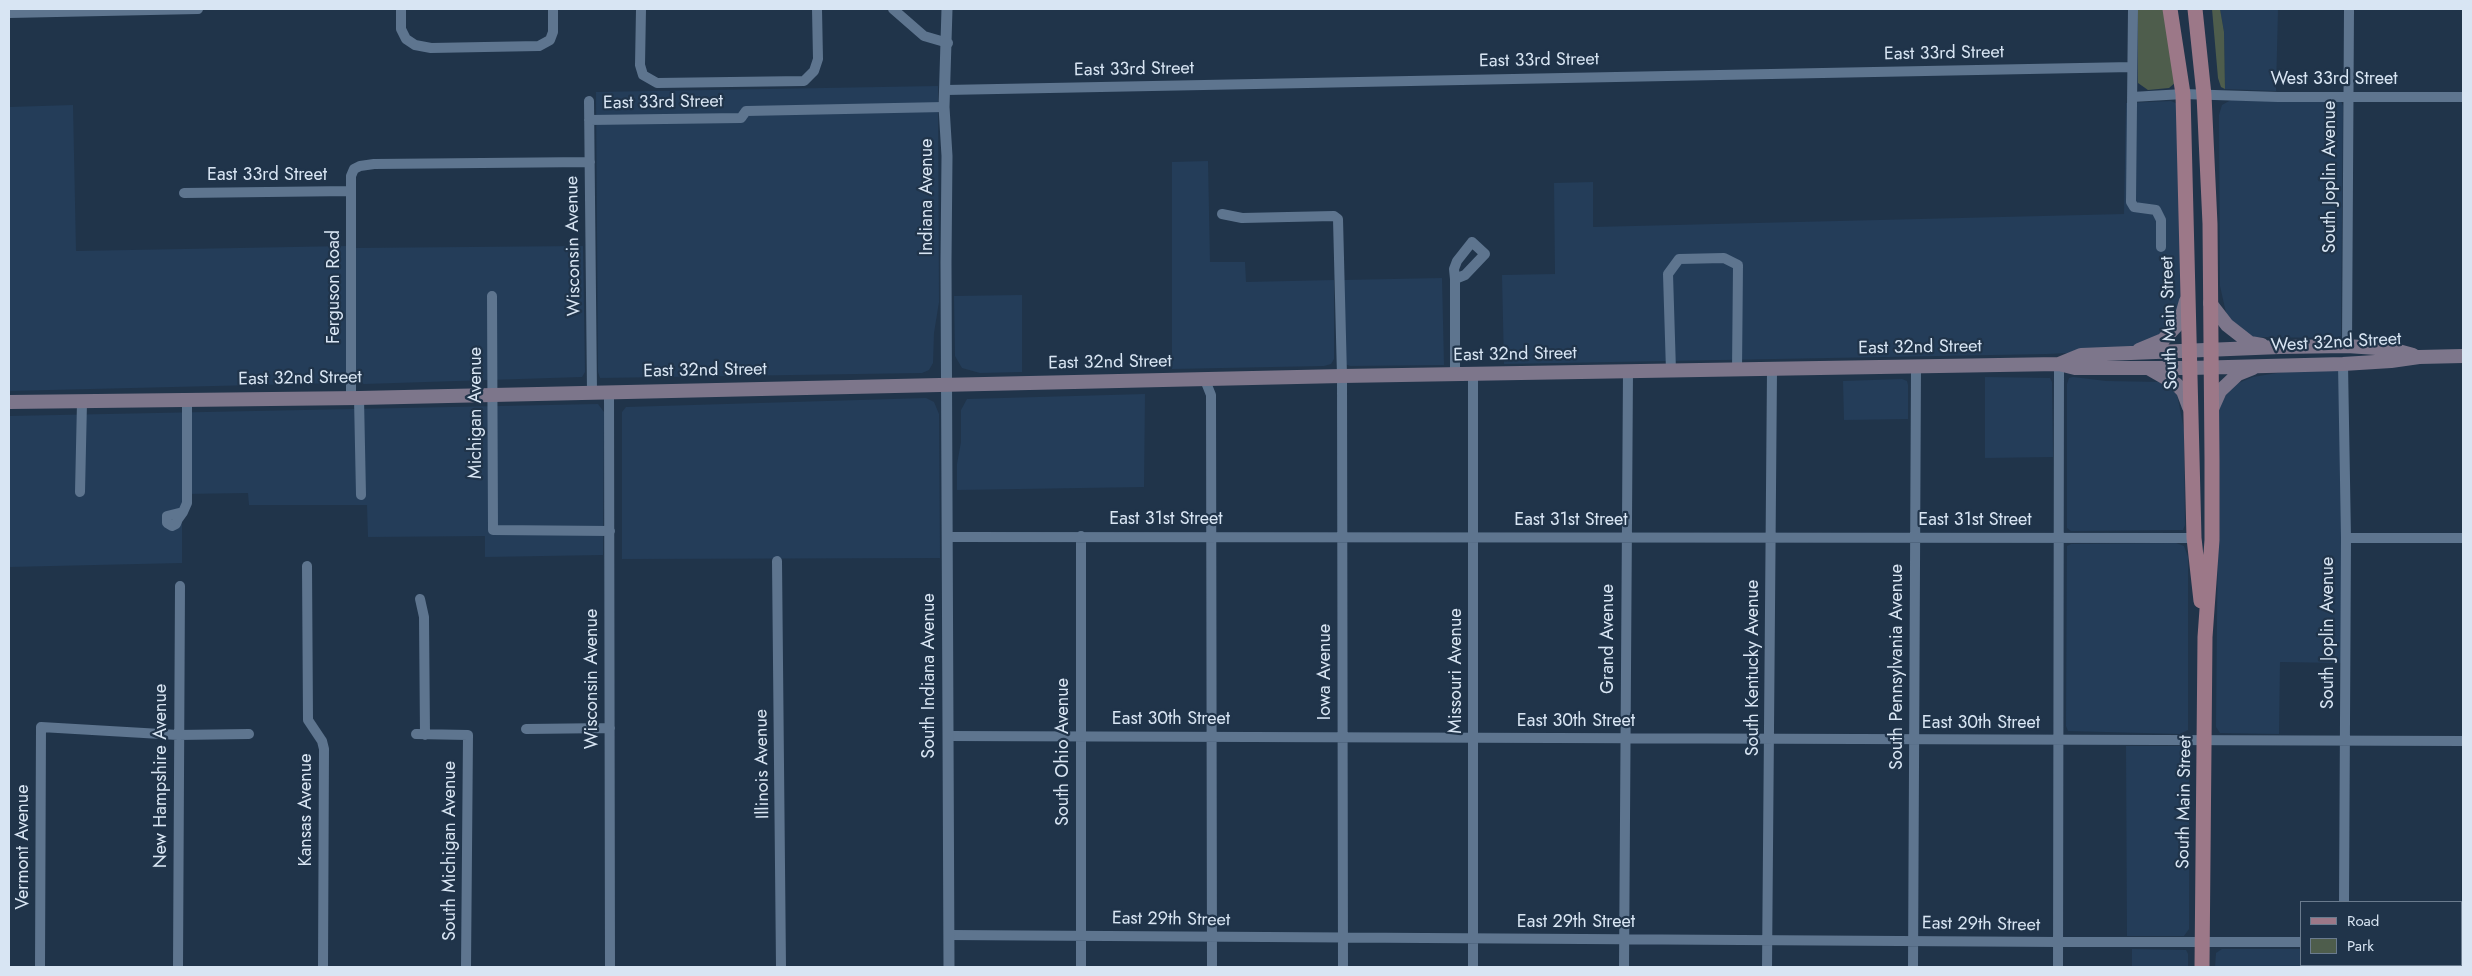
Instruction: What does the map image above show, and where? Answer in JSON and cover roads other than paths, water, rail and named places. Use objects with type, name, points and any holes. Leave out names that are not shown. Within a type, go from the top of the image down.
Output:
[{"type":"main road","name":"South Main Street","points":[[2170,9],[2183,94],[2194,538],[2205,637]]},
{"type":"main road","name":"South Main Street","points":[[2195,9],[2204,95],[2212,411],[2212,540],[2205,637],[2202,967]]},
{"type":"main road","points":[[2132,353],[2163,340],[2180,322],[2188,295]]},
{"type":"main road","points":[[2210,303],[2227,325],[2250,343],[2275,348]]},
{"type":"main road","points":[[2059,364],[2081,355],[2347,346],[2390,349],[2419,357]]},
{"type":"main road","name":"West 32nd Street","points":[[2211,367],[2344,364],[2419,357],[2463,356]]},
{"type":"main road","name":"East 32nd Street","points":[[9,402],[355,398],[1342,376],[1738,371],[2059,364],[2075,368],[2211,367]]},
{"type":"main road","points":[[2212,411],[2220,391],[2238,374],[2258,365]]},
{"type":"main road","points":[[2148,368],[2176,384],[2183,391],[2191,410]]},
{"type":"street","points":[[9,12],[198,9]]},
{"type":"street","points":[[401,9],[401,29],[406,39],[415,45],[431,48],[539,46],[550,40],[553,32],[553,9]]},
{"type":"street","points":[[641,9],[640,65],[643,75],[657,83],[804,81],[814,72],[818,59],[817,9]]},
{"type":"street","points":[[893,9],[924,36],[948,43]]},
{"type":"street","name":"Indiana Avenue","points":[[946,384],[947,156],[944,107],[948,43],[947,9]]},
{"type":"street","points":[[2133,9],[2132,202],[2134,207],[2156,210],[2161,220],[2161,247]]},
{"type":"street","name":"South Joplin Avenue","points":[[2347,346],[2349,9]]},
{"type":"street","name":"East 33rd Street","points":[[946,90],[2132,67]]},
{"type":"street","points":[[2132,97],[2183,94],[2204,95]]},
{"type":"street","name":"West 33rd Street","points":[[2204,95],[2463,97]]},
{"type":"street","name":"Wisconsin Avenue","points":[[589,101],[592,392]]},
{"type":"street","name":"East 33rd Street","points":[[590,120],[741,118],[746,111],[944,107]]},
{"type":"street","name":"East 33rd Street","points":[[351,176],[357,167],[369,164],[590,162]]},
{"type":"street","name":"Ferguson Road","points":[[351,176],[355,398]]},
{"type":"street","name":"East 33rd Street","points":[[184,193],[351,191]]},
{"type":"street","name":"Iowa Avenue","points":[[1222,214],[1242,218],[1334,216],[1338,219],[1342,376],[1343,967]]},
{"type":"street","points":[[1671,371],[1668,274],[1679,259],[1724,258],[1738,265],[1738,371]]},
{"type":"street","points":[[1455,278],[1455,375]]},
{"type":"street","name":"Michigan Avenue","points":[[492,296],[494,530],[610,531]]},
{"type":"street","points":[[2058,967],[2059,364]]},
{"type":"street","name":"South Joplin Avenue","points":[[2344,364],[2346,538],[2344,901]]},
{"type":"street","name":"South Pennsylvania Avenue","points":[[1913,967],[1916,367]]},
{"type":"street","name":"South Kentucky Avenue","points":[[1767,967],[1772,370]]},
{"type":"street","name":"Grand Avenue","points":[[1624,967],[1624,738],[1628,371]]},
{"type":"street","name":"Missouri Avenue","points":[[1473,375],[1473,967]]},
{"type":"street","points":[[1205,380],[1211,396],[1212,967]]},
{"type":"street","name":"South Indiana Avenue","points":[[946,384],[949,967]]},
{"type":"street","name":"Wisconsin Avenue","points":[[609,391],[610,967]]},
{"type":"street","points":[[355,398],[361,495]]},
{"type":"street","points":[[183,512],[187,503],[187,400]]},
{"type":"street","points":[[80,492],[82,402]]},
{"type":"street","name":"South Ohio Avenue","points":[[1081,536],[1081,967]]},
{"type":"street","name":"East 31st Street","points":[[947,537],[2194,538]]},
{"type":"street","points":[[2346,538],[2463,538]]},
{"type":"street","name":"Illinois Avenue","points":[[777,561],[781,967]]},
{"type":"street","name":"Kansas Avenue","points":[[307,566],[308,720],[322,741],[324,749],[323,967]]},
{"type":"street","name":"New Hampshire Avenue","points":[[178,967],[180,586]]},
{"type":"street","name":"South Michigan Avenue","points":[[420,599],[424,617],[420,734],[468,735],[466,967]]},
{"type":"street","name":"Vermont Avenue","points":[[40,967],[41,727],[178,734]]},
{"type":"street","points":[[526,729],[610,728]]},
{"type":"street","points":[[178,734],[249,734]]},
{"type":"street","name":"East 30th Street","points":[[948,736],[2463,741]]},
{"type":"street","name":"East 29th Street","points":[[949,935],[2300,942]]}]
